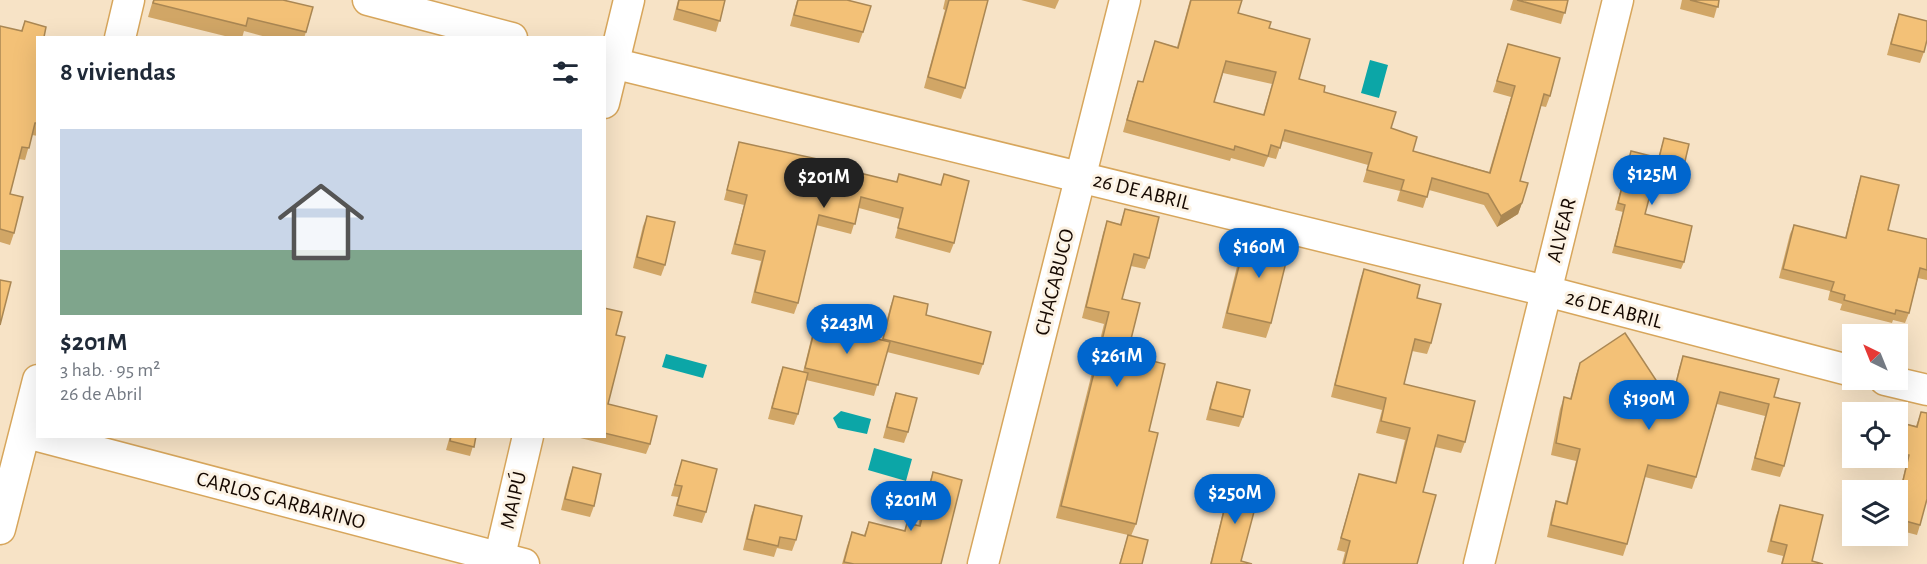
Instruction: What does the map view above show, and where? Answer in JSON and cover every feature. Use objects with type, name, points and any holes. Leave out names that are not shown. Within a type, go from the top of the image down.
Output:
[{"type":"street","points":[[120,36],[129,0]]},
{"type":"street","points":[[368,0],[504,36]]},
{"type":"street","points":[[606,87],[609,63],[629,0]]},
{"type":"street","name":"CHACABUCO","points":[[983,564],[1125,0]]},
{"type":"street","name":"ALVEAR","points":[[1479,564],[1618,0]]},
{"type":"street","name":"26 DE ABRIL","points":[[609,63],[1546,291],[1842,368]]},
{"type":"street","points":[[1908,385],[1927,390]]},
{"type":"street","points":[[0,529],[36,388]]},
{"type":"street","name":"CARLOS GARBARINO","points":[[44,438],[507,562]]},
{"type":"street","name":"MAIPÚ","points":[[507,562],[528,438]]},
{"type":"water","points":[[1370,60],[1388,65],[1379,98],[1361,93]]},
{"type":"water","points":[[842,308],[873,313],[871,326],[840,320]]},
{"type":"water","points":[[666,354],[707,365],[703,378],[662,367]]},
{"type":"water","points":[[841,411],[871,419],[867,434],[838,428],[833,418]]},
{"type":"water","points":[[874,448],[912,459],[906,481],[868,470]]},
{"type":"building","points":[[154,0],[283,0],[313,7],[306,32],[248,18],[246,26],[153,3]]},
{"type":"building","points":[[679,0],[725,0],[720,21],[677,9]]},
{"type":"building","points":[[798,0],[847,0],[871,6],[863,32],[794,15]]},
{"type":"building","points":[[949,0],[988,0],[965,88],[928,77]]},
{"type":"building","points":[[1191,0],[1242,0],[1238,13],[1271,22],[1269,28],[1310,39],[1299,79],[1325,86],[1324,92],[1396,112],[1391,128],[1417,137],[1413,151],[1490,173],[1515,86],[1497,81],[1508,44],[1560,58],[1550,96],[1544,94],[1520,181],[1528,183],[1522,203],[1501,216],[1488,194],[1432,178],[1427,197],[1401,190],[1404,180],[1367,170],[1372,153],[1285,130],[1280,148],[1271,145],[1268,156],[1235,146],[1234,150],[1127,120],[1138,81],[1143,82],[1155,41],[1178,48]],"holes":[[[1226,61],[1276,72],[1264,115],[1214,102]]]},
{"type":"building","points":[[1517,0],[1568,0],[1565,13]]},
{"type":"building","points":[[1690,0],[1719,0],[1718,7]]},
{"type":"building","points":[[1899,14],[1927,21],[1927,40],[1924,52],[1891,44]]},
{"type":"building","points":[[25,21],[46,27],[44,36],[36,36],[36,123],[29,148],[22,147],[10,194],[23,197],[14,233],[0,229],[0,26],[22,31]]},
{"type":"building","points":[[1664,138],[1689,144],[1682,174],[1657,168],[1645,214],[1692,226],[1684,262],[1615,246],[1625,205],[1618,203],[1631,151],[1659,158]]},
{"type":"building","points":[[739,142],[836,163],[835,167],[897,182],[899,174],[941,185],[944,174],[969,181],[954,243],[898,228],[903,208],[861,197],[855,224],[819,215],[798,303],[755,292],[765,251],[735,244],[747,195],[727,190]]},
{"type":"building","points":[[1861,176],[1899,185],[1888,230],[1927,239],[1927,270],[1920,268],[1909,313],[1896,310],[1895,314],[1844,300],[1845,295],[1831,291],[1834,282],[1783,269],[1794,225],[1846,238]]},
{"type":"building","points":[[1125,209],[1159,217],[1149,258],[1134,254],[1122,299],[1140,303],[1127,355],[1165,364],[1149,431],[1158,433],[1136,524],[1061,506],[1109,312],[1086,307],[1107,221],[1121,225]]},
{"type":"building","points":[[647,216],[675,222],[665,265],[637,257]]},
{"type":"building","points":[[1247,235],[1290,246],[1271,323],[1227,313]]},
{"type":"building","points":[[1364,269],[1420,285],[1417,298],[1441,304],[1431,343],[1415,339],[1404,384],[1475,401],[1465,442],[1438,435],[1423,492],[1436,495],[1417,564],[1344,564],[1350,541],[1341,538],[1359,474],[1396,483],[1410,428],[1381,421],[1386,398],[1335,385]]},
{"type":"building","points":[[0,280],[11,282],[0,325]]},
{"type":"building","points":[[894,296],[928,304],[926,315],[991,332],[983,364],[883,339]]},
{"type":"building","points":[[606,308],[622,312],[616,335],[625,337],[608,404],[657,416],[650,444],[606,433]]},
{"type":"building","points":[[816,324],[890,342],[878,385],[805,368]]},
{"type":"building","points":[[1625,333],[1671,403],[1683,356],[1779,379],[1774,397],[1800,403],[1784,466],[1755,458],[1769,404],[1720,392],[1696,477],[1648,465],[1627,544],[1551,525],[1556,501],[1567,504],[1580,449],[1556,443],[1564,397],[1571,399],[1580,363]]},
{"type":"building","points":[[783,367],[808,373],[798,414],[772,408]]},
{"type":"building","points":[[1217,382],[1250,390],[1243,417],[1210,409]]},
{"type":"building","points":[[896,393],[917,398],[908,432],[887,427]]},
{"type":"building","points":[[1921,412],[1927,413],[1927,499],[1920,525],[1908,522],[1908,480],[1903,480],[1906,468],[1908,468],[1908,425],[1917,427]]},
{"type":"building","points":[[451,438],[476,438],[474,447],[450,441]]},
{"type":"building","points":[[682,460],[717,469],[706,512],[677,505],[682,486],[675,485]]},
{"type":"building","points":[[573,467],[601,474],[594,506],[565,499]]},
{"type":"building","points":[[933,472],[962,480],[941,564],[844,562],[852,532],[865,536],[869,522],[905,531],[907,523],[920,526]]},
{"type":"building","points":[[1231,482],[1260,489],[1241,561],[1252,564],[1211,564]]},
{"type":"building","points":[[755,505],[802,516],[796,540],[780,537],[778,546],[747,539]]},
{"type":"building","points":[[1780,505],[1823,515],[1812,561],[1823,564],[1782,564],[1787,545],[1771,541]]},
{"type":"building","points":[[1128,535],[1148,540],[1142,564],[1120,564]]}]
